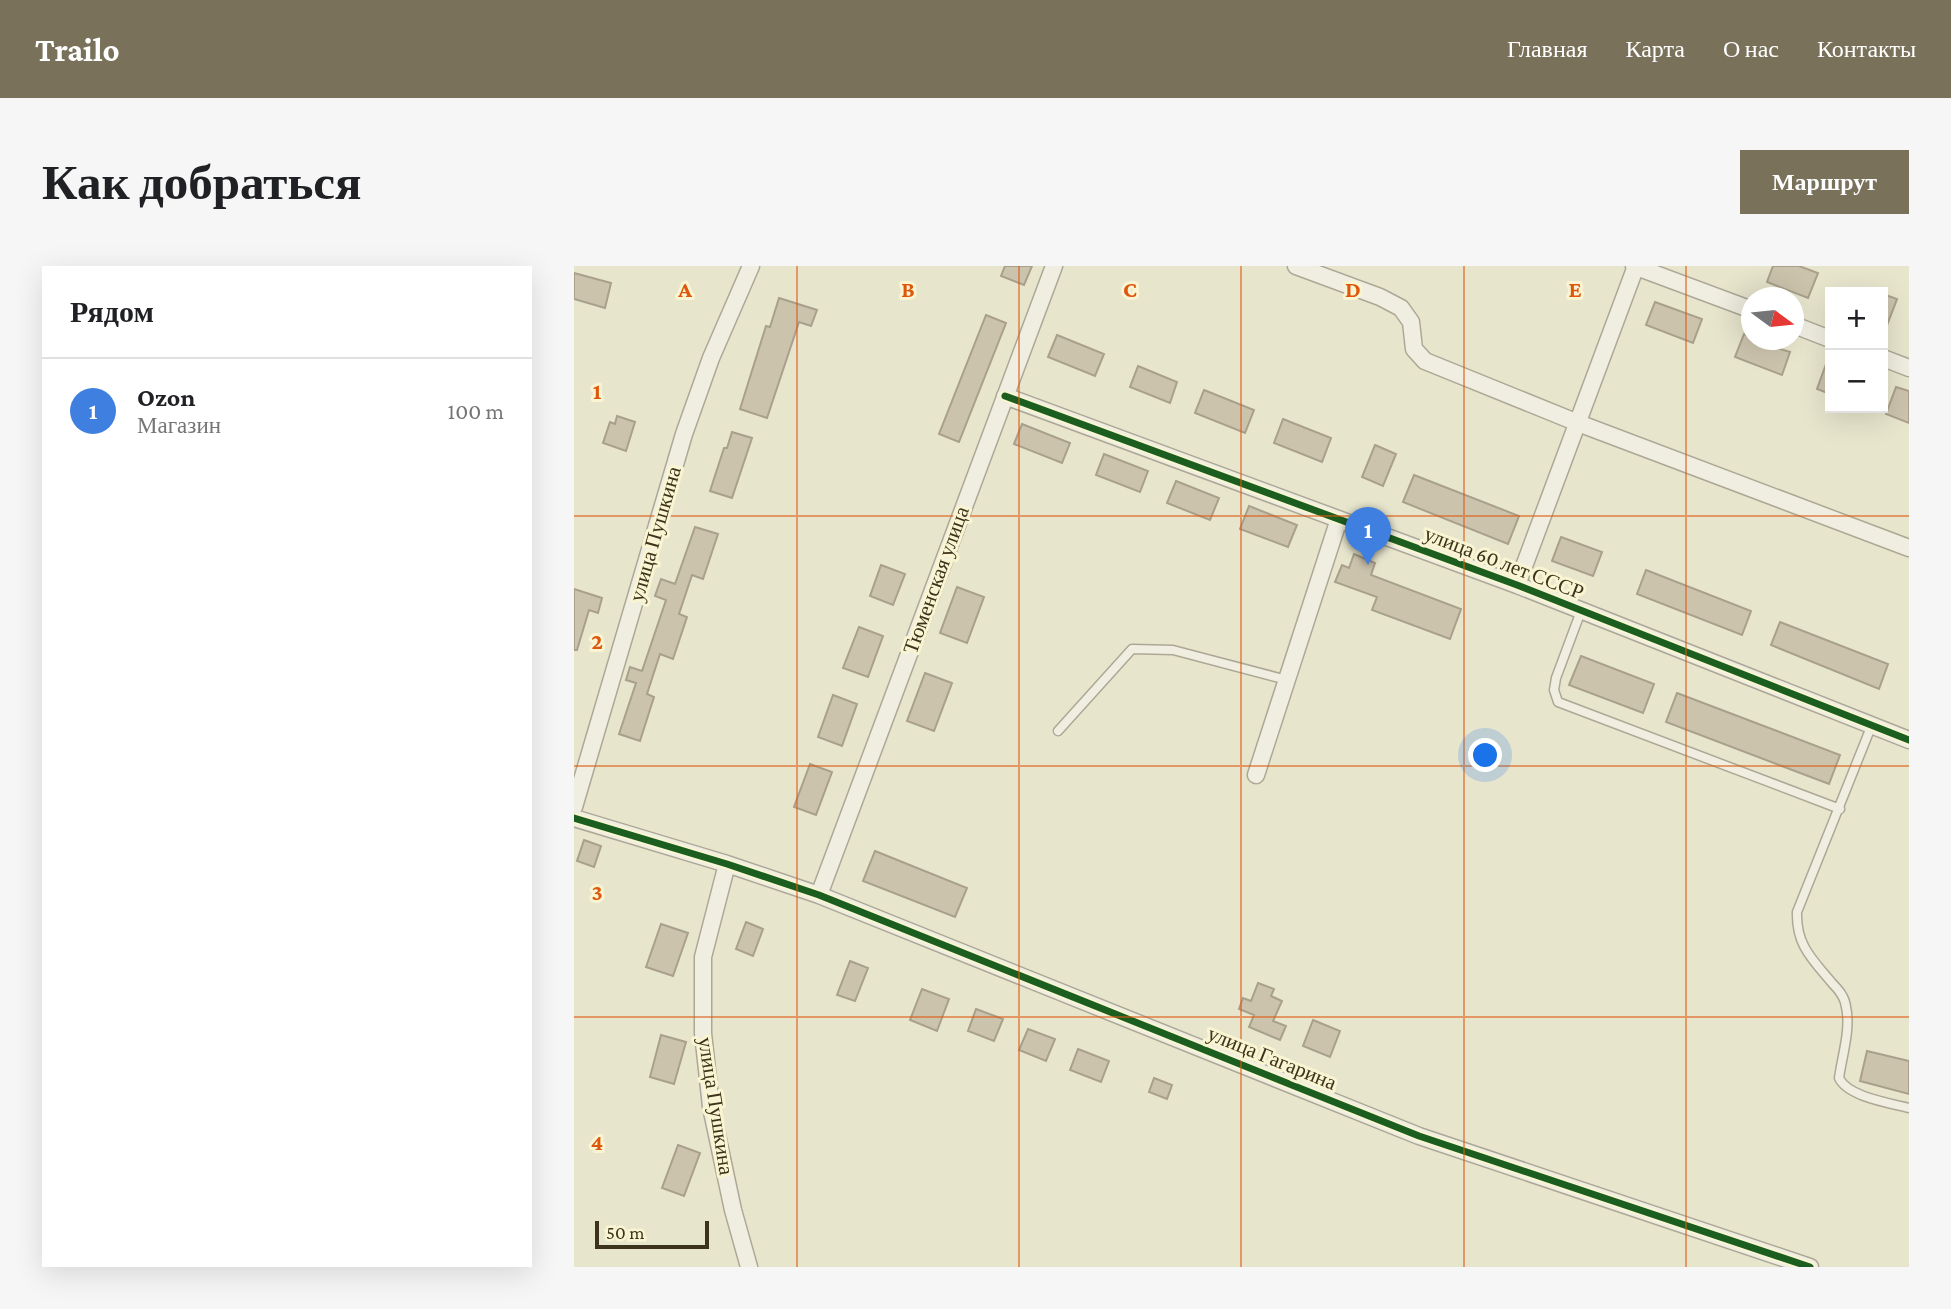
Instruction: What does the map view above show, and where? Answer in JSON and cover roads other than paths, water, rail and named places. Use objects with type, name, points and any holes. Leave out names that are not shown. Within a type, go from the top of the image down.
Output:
[{"type":"street","name":"улица Пушкина","points":[[574,807],[684,434],[711,358],[751,266]]},
{"type":"street","name":"Тюменская улица","points":[[819,895],[1054,266]]},
{"type":"street","points":[[1296,266],[1380,296],[1401,308],[1411,322],[1415,349],[1425,361],[1578,423],[1909,548]]},
{"type":"street","points":[[1517,585],[1635,266],[1741,306]]},
{"type":"street","points":[[1804,329],[1825,337]]},
{"type":"street","points":[[1888,360],[1909,368]]},
{"type":"street","name":"улица 60 лет СССР","points":[[1005,396],[1517,585],[1909,740]]},
{"type":"street","points":[[1256,775],[1339,519]]},
{"type":"street","name":"улица Гагарина","points":[[574,818],[819,895],[1419,1136],[1810,1267]]},
{"type":"street","name":"улица Пушкина","points":[[727,864],[703,957],[703,1033],[711,1107],[733,1210],[750,1266]]},
{"type":"lane","points":[[1581,611],[1556,678],[1554,690],[1558,702],[1840,809]]},
{"type":"lane","points":[[1058,731],[1132,649],[1173,650],[1287,680]]},
{"type":"lane","points":[[1871,727],[1797,912],[1799,937],[1809,956],[1843,996],[1846,1006],[1847,1020],[1839,1079],[1842,1084],[1856,1093],[1909,1108]]},
{"type":"place","name":"Ozon","points":[[1368,565]]}]
